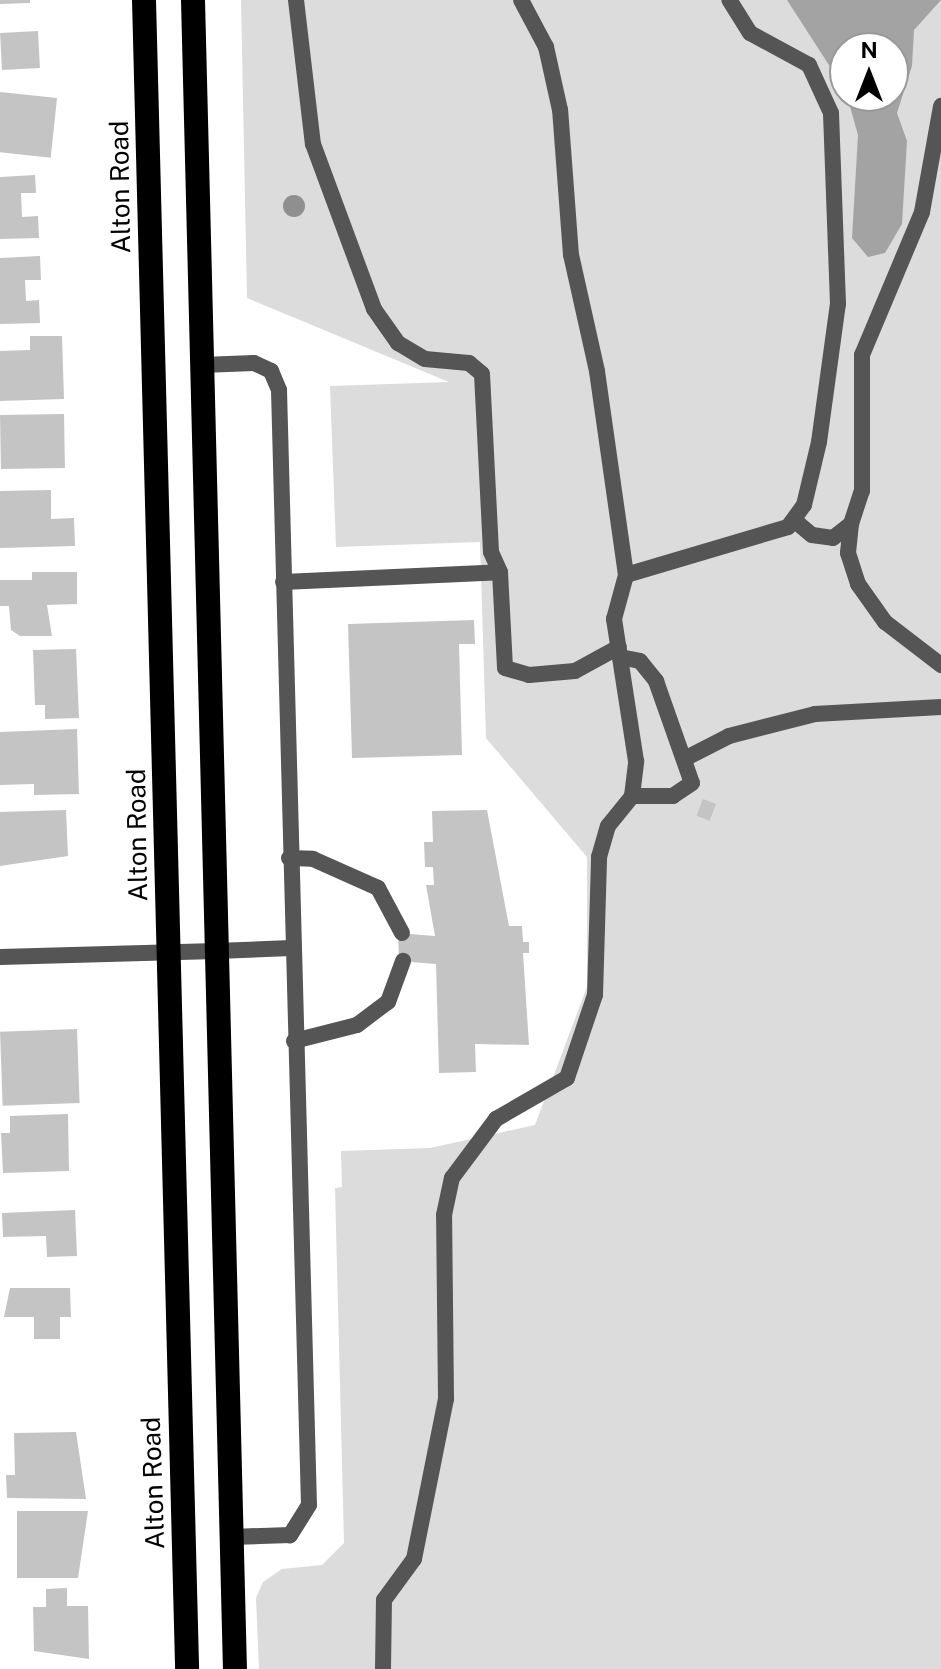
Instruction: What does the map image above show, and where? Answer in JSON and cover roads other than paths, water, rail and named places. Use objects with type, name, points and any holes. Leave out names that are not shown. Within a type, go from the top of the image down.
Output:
[{"type":"highway","name":"Alton Road","points":[[144,0],[187,1669]]},
{"type":"highway","points":[[193,0],[235,1669]]},
{"type":"street","points":[[296,0],[313,144],[374,309],[398,343],[425,359],[469,363],[482,374],[491,552],[500,572],[505,668],[529,675],[575,671],[620,652],[640,661],[656,681],[688,757],[692,783],[673,796],[632,796]]},
{"type":"street","points":[[383,1669],[384,1600],[414,1559],[446,1399],[444,1215],[452,1178],[496,1119],[567,1078],[595,995],[599,857],[608,826],[632,796],[636,761],[614,619],[626,575],[597,371],[571,255],[560,110],[546,47],[521,0]]},
{"type":"street","points":[[626,575],[794,520],[804,505],[819,442],[838,304],[831,113],[809,65],[750,33],[729,0]]},
{"type":"street","points":[[941,106],[922,212],[862,355],[862,491],[851,524],[848,553],[858,584],[885,622],[941,665]]},
{"type":"street","points":[[202,365],[254,363],[271,371],[279,390],[291,948],[309,1505],[304,1523],[290,1535],[231,1537]]},
{"type":"street","points":[[794,520],[812,535],[833,538],[851,524]]},
{"type":"street","points":[[283,582],[500,572]]},
{"type":"street","points":[[688,757],[729,736],[815,714],[941,707]]},
{"type":"street","points":[[289,858],[313,859],[378,888],[402,933]]},
{"type":"street","points":[[0,957],[291,948]]},
{"type":"street","points":[[294,1041],[357,1025],[378,1010],[401,981],[403,961]]}]
